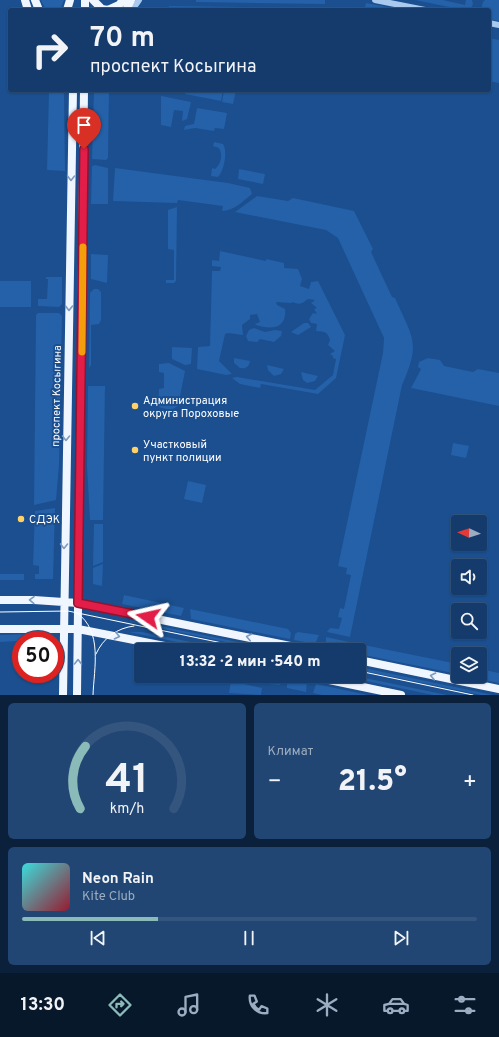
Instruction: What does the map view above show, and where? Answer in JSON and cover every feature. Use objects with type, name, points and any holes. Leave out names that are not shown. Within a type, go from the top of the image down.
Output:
[{"type":"main road","points":[[93,0],[101,8]]},
{"type":"main road","points":[[112,8],[119,5],[123,0]]},
{"type":"main road","name":"проспект Косыгина","points":[[63,695],[71,92]]},
{"type":"main road","points":[[77,695],[85,92]]},
{"type":"main road","points":[[0,600],[64,601],[78,603],[275,643]]},
{"type":"main road","points":[[0,629],[78,628],[151,643]]},
{"type":"main road","points":[[366,661],[499,689]]},
{"type":"main road","points":[[344,683],[401,695]]},
{"type":"street","points":[[375,0],[415,8]]},
{"type":"shaded area","points":[[41,0],[64,0],[61,8],[45,8]]},
{"type":"shaded area","points":[[196,0],[325,0],[325,4],[196,2]]},
{"type":"shaded area","points":[[415,0],[443,0],[465,5],[466,0],[472,0],[473,4],[471,8],[454,8]]},
{"type":"shaded area","points":[[485,0],[499,0],[499,21],[491,19],[491,8],[482,8]]},
{"type":"shaded area","points":[[366,3],[392,8],[370,8],[365,7]]},
{"type":"shaded area","points":[[169,6],[246,8],[168,8]]},
{"type":"shaded area","points":[[491,38],[499,40],[499,83],[491,81]]},
{"type":"shaded area","points":[[49,92],[63,92],[65,171],[47,170]]},
{"type":"shaded area","points":[[94,92],[109,92],[108,158],[106,160],[92,159]]},
{"type":"shaded area","points":[[185,92],[223,92],[221,101],[185,94]]},
{"type":"shaded area","points":[[224,92],[236,92],[233,104],[222,102]]},
{"type":"shaded area","points":[[161,96],[191,102],[187,119],[182,121],[183,111],[174,110],[171,127],[161,125]]},
{"type":"shaded area","points":[[197,108],[227,113],[224,129],[215,128],[214,131],[195,128],[184,130],[185,126],[194,124]]},
{"type":"shaded area","points":[[214,142],[223,144],[225,151],[224,166],[218,177],[211,176],[212,168],[215,169],[217,167],[221,156],[219,148],[213,146]]},
{"type":"shaded area","points":[[95,165],[108,168],[108,204],[91,204],[92,166]]},
{"type":"shaded area","points":[[115,168],[228,183],[250,188],[252,194],[242,202],[226,211],[222,211],[223,206],[178,200],[177,203],[113,201]]},
{"type":"shaded area","points":[[239,169],[265,174],[263,184],[238,179]]},
{"type":"shaded area","points":[[257,196],[288,201],[293,198],[354,211],[373,249],[371,252],[392,297],[395,298],[410,332],[412,341],[413,349],[411,359],[402,385],[350,637],[327,632],[330,628],[339,629],[342,618],[338,617],[340,608],[344,609],[351,575],[346,574],[347,568],[338,566],[383,353],[384,338],[338,238],[326,230],[235,212]]},
{"type":"shaded area","points":[[177,207],[176,281],[174,283],[166,283],[166,280],[174,280],[174,250],[168,249],[168,210]]},
{"type":"shaded area","points":[[220,251],[266,261],[266,259],[284,263],[284,268],[298,269],[302,279],[300,286],[309,289],[311,282],[318,281],[345,335],[336,378],[318,394],[261,384],[260,388],[240,384],[232,378],[237,377],[315,390],[333,375],[336,359],[330,354],[335,351],[328,345],[330,340],[327,333],[316,331],[317,324],[311,323],[309,319],[313,313],[317,314],[314,309],[317,308],[311,303],[315,300],[308,299],[299,304],[293,302],[276,302],[277,305],[285,309],[285,316],[281,324],[272,327],[262,327],[255,324],[260,322],[257,314],[250,315],[250,319],[242,325],[243,335],[225,334],[219,361],[232,374],[226,375],[197,369],[198,347],[210,346],[212,271],[220,271],[221,267],[212,266],[212,260],[219,261]]},
{"type":"shaded area","points":[[91,254],[108,255],[107,283],[91,279]]},
{"type":"shaded area","points":[[46,277],[62,277],[62,304],[59,307],[38,306],[38,299],[47,299],[48,279],[46,279]]},
{"type":"shaded area","points":[[0,281],[31,281],[31,307],[0,307]]},
{"type":"shaded area","points":[[94,289],[98,289],[101,292],[101,320],[99,324],[91,325],[91,365],[89,368],[90,293]]},
{"type":"shaded area","points":[[38,313],[59,313],[62,316],[59,465],[56,500],[34,505],[36,315]]},
{"type":"shaded area","points":[[304,323],[308,323],[311,327],[298,335],[291,332]]},
{"type":"shaded area","points":[[254,328],[265,332],[275,330],[282,331],[281,336],[274,342],[260,339],[257,342],[248,341],[246,336],[249,330]]},
{"type":"shaded area","points":[[172,347],[192,348],[191,364],[185,365],[172,359]]},
{"type":"shaded area","points":[[234,358],[250,361],[250,363],[247,367],[240,368],[234,363]]},
{"type":"shaded area","points":[[428,358],[440,360],[444,366],[473,372],[478,369],[499,373],[499,406],[411,388],[421,369],[418,367],[419,362]]},
{"type":"shaded area","points":[[169,363],[185,371],[178,406],[171,410],[158,407],[159,389],[164,388],[164,373],[159,372],[159,364]]},
{"type":"shaded area","points":[[267,365],[284,369],[281,374],[274,376],[268,370]]},
{"type":"shaded area","points":[[301,372],[318,376],[315,381],[307,383],[303,380]]},
{"type":"shaded area","points":[[88,386],[105,386],[103,520],[90,520],[87,466]]},
{"type":"shaded area","points":[[453,443],[469,446],[466,458],[451,455]]},
{"type":"shaded area","points":[[188,481],[206,485],[202,503],[184,499]]},
{"type":"shaded area","points":[[55,508],[53,579],[35,579],[35,574],[39,574],[39,566],[33,565],[35,511]]},
{"type":"shaded area","points":[[94,524],[103,524],[103,562],[93,566]]},
{"type":"shaded area","points":[[103,564],[102,586],[93,584],[93,568]]},
{"type":"shaded area","points":[[0,574],[24,574],[24,580],[0,580]]},
{"type":"shaded area","points":[[124,595],[184,608],[181,616],[122,604]]},
{"type":"shaded area","points":[[190,609],[288,629],[291,633],[290,639],[191,619]]},
{"type":"shaded area","points":[[130,620],[243,643],[230,643],[130,622]]},
{"type":"shaded area","points":[[129,632],[142,632],[196,643],[182,643]]},
{"type":"shaded area","points":[[298,632],[319,635],[315,643],[310,643],[294,640],[295,634]]},
{"type":"shaded area","points":[[0,635],[12,635],[12,641],[0,642]]},
{"type":"shaded area","points":[[326,637],[349,642],[348,643],[326,643]]},
{"type":"shaded area","points":[[366,645],[451,663],[451,673],[366,655]]},
{"type":"shaded area","points":[[366,668],[493,695],[481,695],[366,671]]},
{"type":"shaded area","points":[[487,670],[499,673],[499,683],[487,680]]},
{"type":"shaded area","points":[[366,678],[447,695],[433,695],[366,681]]},
{"type":"shaded area","points":[[231,683],[240,683],[262,688],[261,695],[229,693]]},
{"type":"shaded area","points":[[268,683],[281,683],[280,685]]},
{"type":"shaded area","points":[[287,683],[307,683],[306,692],[287,688]]},
{"type":"shaded area","points":[[316,684],[368,695],[322,695],[313,693]]},
{"type":"tram line","points":[[0,612],[68,611],[222,643]]},
{"type":"tram line","points":[[77,613],[91,630],[94,640],[95,662],[93,695]]},
{"type":"tram line","points":[[96,654],[102,643],[111,635],[122,629],[134,626]]},
{"type":"tram line","points":[[366,672],[473,695]]},
{"type":"slow traffic","points":[[82,352],[83,247]]},
{"type":"place","name":"Администрация округа Пороховые","points":[[135,406]]},
{"type":"place","name":"Участковый пункт полиции","points":[[135,450]]},
{"type":"place","name":"СДЭК","points":[[21,519]]},
{"type":"route","points":[[84,149],[78,603],[148,617]]}]
